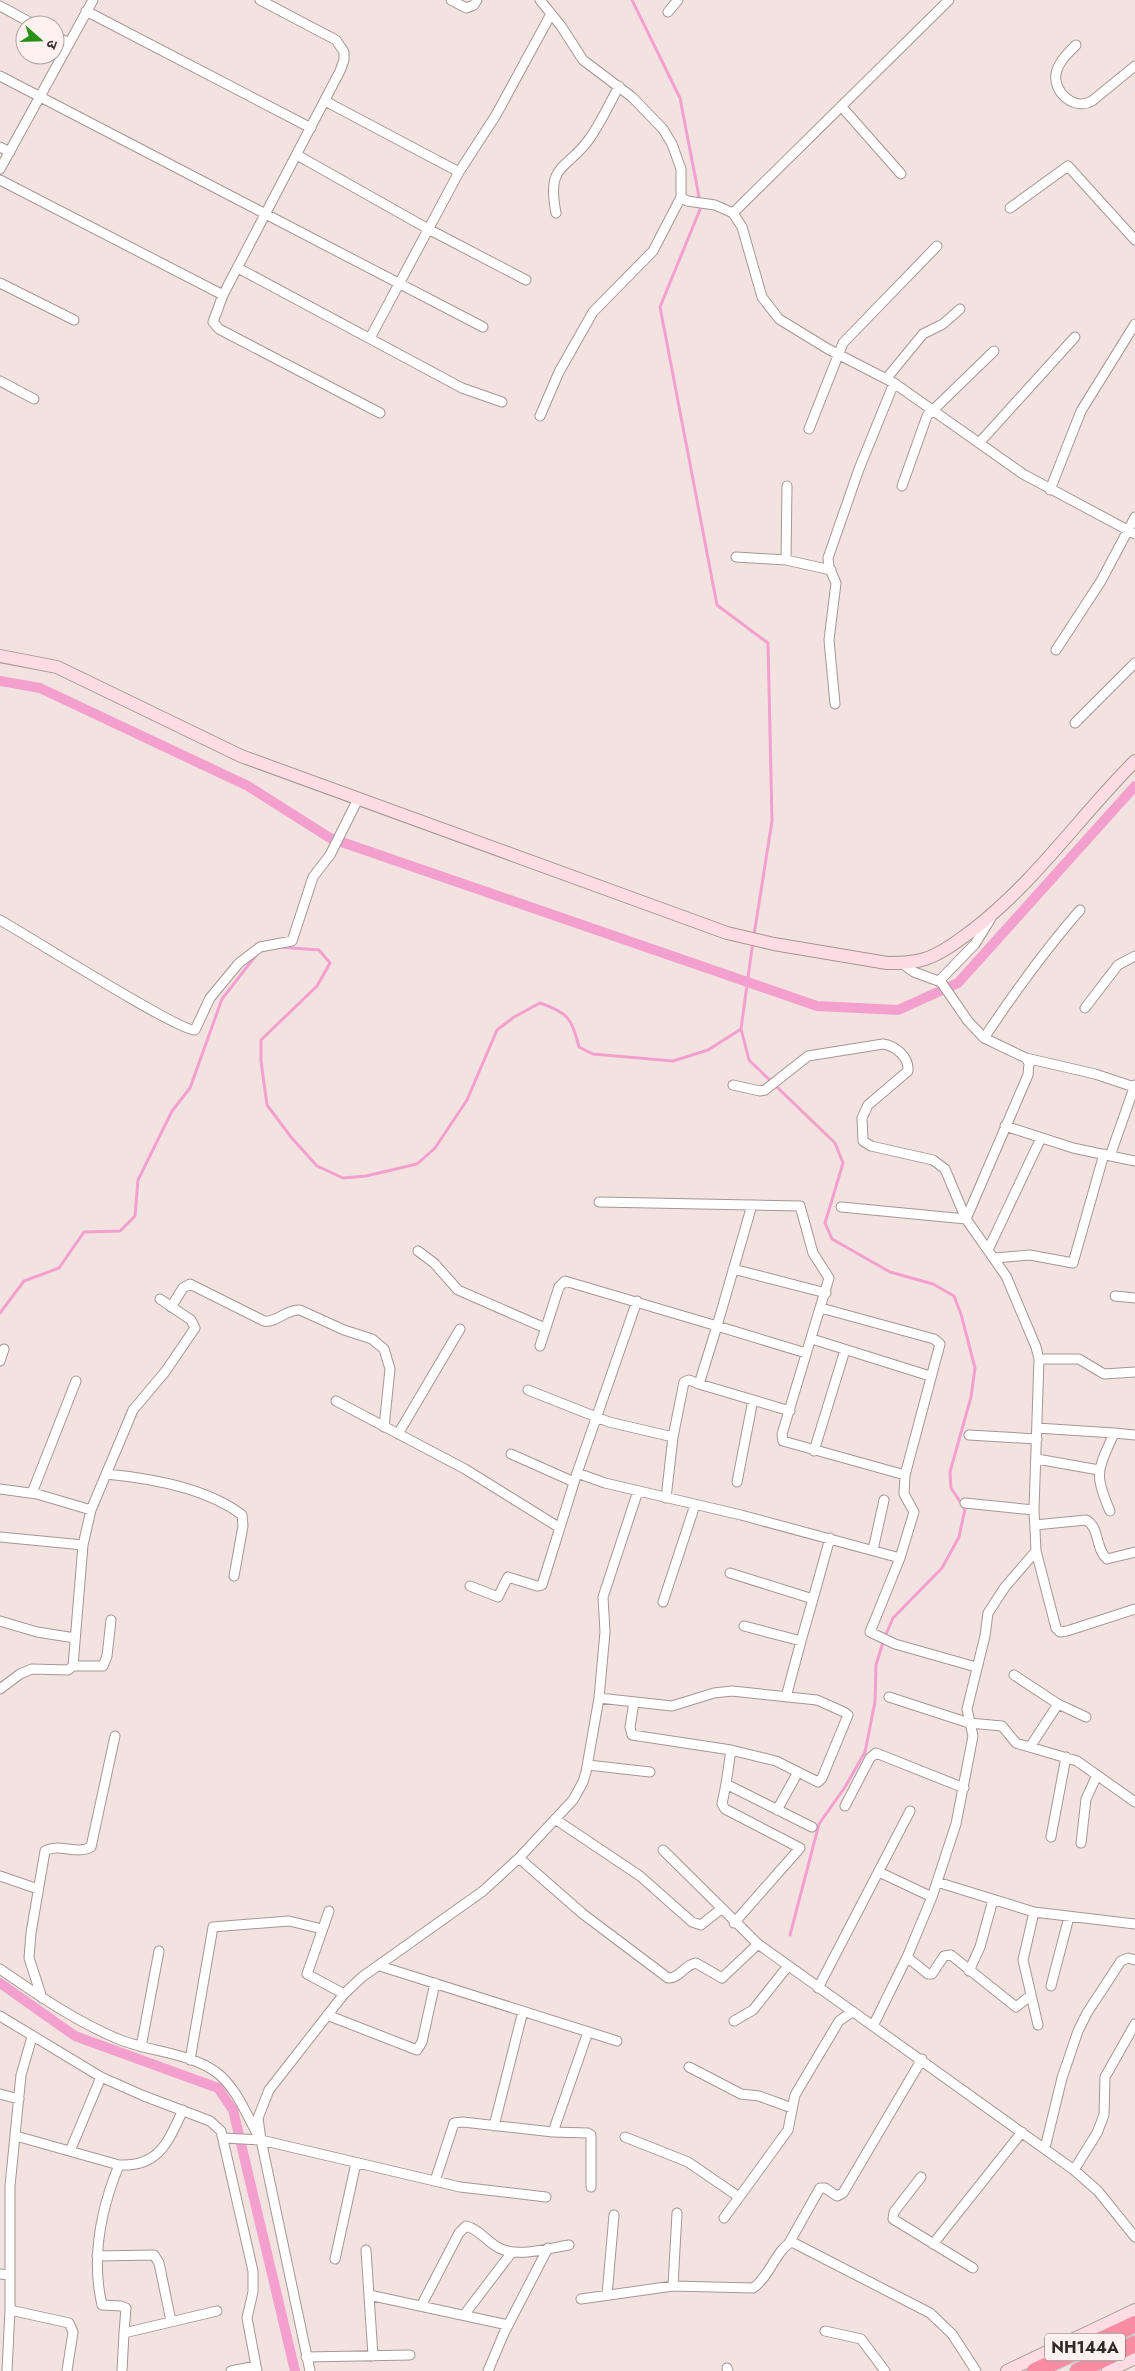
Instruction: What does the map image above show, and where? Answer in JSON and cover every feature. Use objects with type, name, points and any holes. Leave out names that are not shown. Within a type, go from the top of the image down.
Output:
[{"type":"highway","name":"NH144A","points":[[1035,2371],[1135,2324]]},
{"type":"highway","name":"NH144A","points":[[1078,2371],[1135,2344]]},
{"type":"street","points":[[0,169],[93,0]]},
{"type":"street","points":[[260,0],[336,40],[344,60],[325,101],[224,295],[213,318],[214,325],[380,413]]},
{"type":"street","points":[[450,0],[466,8],[474,5],[477,0]]},
{"type":"street","points":[[540,0],[583,60],[619,86],[646,109],[672,144],[682,169],[684,199],[653,250],[593,312],[560,372],[540,416]]},
{"type":"street","points":[[668,12],[678,0]]},
{"type":"street","points":[[733,213],[949,0]]},
{"type":"street","points":[[0,6],[17,15]]},
{"type":"street","points":[[86,11],[311,128]]},
{"type":"street","points":[[370,338],[430,230],[459,172],[496,115],[551,14]]},
{"type":"street","points":[[65,41],[69,43]]},
{"type":"street","points":[[1076,45],[1061,62],[1056,74],[1056,84],[1064,96],[1077,103],[1085,104],[1092,101],[1135,66]]},
{"type":"street","points":[[0,76],[400,283],[483,328]]},
{"type":"street","points":[[556,213],[552,191],[559,171],[591,138],[619,86]]},
{"type":"street","points":[[325,101],[459,172]]},
{"type":"street","points":[[840,106],[901,174]]},
{"type":"street","points":[[0,146],[10,152]]},
{"type":"street","points":[[297,155],[430,230],[526,280]]},
{"type":"street","points":[[1010,208],[1068,166],[1135,240]]},
{"type":"street","points":[[0,180],[224,295]]},
{"type":"street","points":[[684,199],[714,205],[733,213],[742,226],[762,297],[779,319],[838,354],[890,381],[931,411],[980,442],[1023,474],[1132,532]]},
{"type":"street","points":[[809,429],[843,342],[937,246]]},
{"type":"street","points":[[238,268],[462,388],[502,402]]},
{"type":"street","points":[[0,283],[74,320]]},
{"type":"street","points":[[835,704],[828,640],[836,590],[835,578],[828,562],[830,550],[890,381],[924,334],[943,324],[960,309]]},
{"type":"street","points":[[1050,490],[1082,411],[1135,324]]},
{"type":"street","points":[[980,442],[1075,337]]},
{"type":"street","points":[[902,486],[924,422],[931,411],[994,351]]},
{"type":"street","points":[[0,381],[34,399]]},
{"type":"street","points":[[786,560],[787,486]]},
{"type":"street","points":[[1056,650],[1132,532],[1135,517]]},
{"type":"street","points":[[736,557],[786,560],[831,570]]},
{"type":"street","points":[[0,656],[57,667],[241,756],[727,933],[774,944],[887,964],[903,964],[925,959],[940,952],[993,914],[1052,854],[1135,761]]},
{"type":"street","points":[[1075,723],[1135,663]]},
{"type":"street","points":[[0,920],[140,1004],[192,1031],[197,1026],[206,1004],[216,989],[239,963],[260,947],[292,941],[313,877],[330,855],[358,799]]},
{"type":"street","points":[[984,1038],[1020,983],[1080,910]]},
{"type":"street","points":[[941,982],[975,944],[993,914]]},
{"type":"street","points":[[1085,1008],[1118,965],[1135,956]]},
{"type":"street","points":[[903,964],[914,972],[941,982],[968,1022],[984,1038],[1026,1058],[1095,1074],[1135,1086],[1107,1155],[1073,1263],[1030,1255],[995,1258]]},
{"type":"street","points":[[733,1085],[760,1092],[808,1056],[876,1044],[890,1045],[906,1061],[908,1071],[868,1105],[862,1118],[863,1141],[870,1146],[933,1160],[940,1165],[948,1175],[966,1219],[1006,1276],[1036,1347],[1039,1359],[1034,1510],[1036,1551],[1053,1621],[1060,1632],[1135,1610]]},
{"type":"street","points":[[966,1219],[1025,1083],[1029,1068],[1026,1058]]},
{"type":"street","points":[[1005,1126],[1041,1138],[1135,1161]]},
{"type":"street","points":[[988,1250],[1041,1138]]},
{"type":"street","points":[[599,1202],[800,1206],[813,1253],[829,1278],[782,1434],[782,1441],[905,1475]]},
{"type":"street","points":[[699,1384],[752,1205]]},
{"type":"street","points":[[842,1207],[966,1219]]},
{"type":"street","points":[[418,1252],[434,1263],[458,1290],[545,1328]]},
{"type":"street","points":[[733,1269],[826,1293]]},
{"type":"street","points":[[540,1346],[559,1287],[565,1281],[806,1353]]},
{"type":"street","points":[[171,1307],[184,1288],[190,1284],[264,1321],[274,1320],[294,1310],[300,1310],[344,1330],[372,1340],[384,1349],[390,1369],[384,1427]]},
{"type":"street","points":[[1114,1296],[1135,1298]]},
{"type":"street","points":[[73,1666],[82,1545],[91,1510],[133,1410],[165,1372],[194,1328],[191,1320],[160,1299]]},
{"type":"street","points":[[470,1586],[498,1597],[508,1577],[540,1587],[544,1582],[575,1477],[637,1301]]},
{"type":"street","points":[[821,1308],[938,1342],[940,1346],[930,1376],[905,1475],[904,1494],[914,1512],[900,1558],[870,1632],[884,1639],[976,1667]]},
{"type":"street","points":[[398,1434],[460,1329]]},
{"type":"street","points":[[812,1339],[930,1376]]},
{"type":"street","points":[[0,1361],[4,1350]]},
{"type":"street","points":[[814,1451],[845,1350]]},
{"type":"street","points":[[1039,1359],[1079,1359],[1104,1374],[1135,1372]]},
{"type":"street","points":[[666,1498],[673,1437],[684,1382],[689,1380],[790,1412]]},
{"type":"street","points":[[32,1493],[76,1381]]},
{"type":"street","points":[[528,1390],[597,1418],[673,1437]]},
{"type":"street","points":[[737,1482],[753,1400]]},
{"type":"street","points":[[336,1401],[465,1469],[560,1528]]},
{"type":"street","points":[[1037,1428],[1135,1435]]},
{"type":"street","points":[[1110,1512],[1100,1490],[1099,1470],[1114,1433]]},
{"type":"street","points":[[969,1435],[1037,1439]]},
{"type":"street","points":[[511,1454],[575,1477],[830,1538],[900,1558]]},
{"type":"street","points":[[1037,1459],[1099,1470]]},
{"type":"street","points":[[106,1474],[149,1479],[182,1488],[210,1498],[242,1514],[244,1526],[234,1576]]},
{"type":"street","points":[[0,1489],[32,1493],[91,1510]]},
{"type":"street","points":[[310,2371],[261,2140],[258,2118],[264,2099],[344,1994],[362,1977],[483,1891],[519,1858],[578,1792],[588,1765],[599,1698],[605,1632],[603,1597],[638,1491]]},
{"type":"street","points":[[873,1550],[884,1500]]},
{"type":"street","points":[[965,1503],[1034,1510]]},
{"type":"street","points":[[663,1602],[694,1505]]},
{"type":"street","points":[[1035,1525],[1086,1520],[1092,1525],[1102,1553],[1107,1559],[1135,1552]]},
{"type":"street","points":[[0,1537],[82,1545]]},
{"type":"street","points":[[786,1697],[830,1538]]},
{"type":"street","points":[[873,2026],[907,1957],[932,1897],[956,1824],[973,1736],[967,1709],[990,1608],[1036,1551]]},
{"type":"street","points":[[730,1573],[813,1599]]},
{"type":"street","points":[[0,1689],[20,1674],[32,1669],[68,1670],[73,1666],[103,1666],[107,1656],[111,1620]]},
{"type":"street","points":[[0,1621],[43,1634],[75,1638]]},
{"type":"street","points":[[744,1626],[801,1641]]},
{"type":"street","points":[[1014,1675],[1058,1704],[1086,1717]]},
{"type":"street","points":[[599,1698],[672,1706],[714,1693],[732,1691],[817,1700],[848,1715],[821,1780],[815,1781],[776,1762],[731,1750],[632,1735],[630,1727],[634,1702]]},
{"type":"street","points":[[889,1697],[969,1723],[1002,1726],[1014,1741],[1077,1760],[1135,1802]]},
{"type":"street","points":[[1030,1747],[1058,1704]]},
{"type":"street","points":[[42,1998],[29,1958],[45,1851],[53,1848],[84,1850],[91,1847],[115,1736]]},
{"type":"street","points":[[731,1750],[722,1804],[725,1808],[800,1848],[734,1923]]},
{"type":"street","points":[[845,1806],[870,1758],[876,1754],[964,1788]]},
{"type":"street","points":[[1051,1837],[1066,1757]]},
{"type":"street","points":[[588,1765],[650,1772]]},
{"type":"street","points":[[777,1810],[798,1772]]},
{"type":"street","points":[[1081,1843],[1086,1799],[1098,1775]]},
{"type":"street","points":[[726,1784],[812,1827]]},
{"type":"street","points":[[818,1988],[910,1811]]},
{"type":"street","points":[[555,1819],[640,1876],[692,1922],[701,1924],[720,1908]]},
{"type":"street","points":[[663,1850],[734,1923],[758,1944],[852,2012],[922,2059],[1074,2170],[1098,2191],[1135,2237]]},
{"type":"street","points":[[519,1858],[589,1918],[668,1978],[675,1977],[688,1965],[696,1963],[722,1978],[758,1944]]},
{"type":"street","points":[[879,1872],[932,1897]]},
{"type":"street","points":[[0,1876],[38,1889]]},
{"type":"street","points":[[937,1882],[1034,1912],[1135,1924]]},
{"type":"street","points":[[969,1971],[980,1947],[993,1900]]},
{"type":"street","points":[[329,1911],[307,1974],[344,1994]]},
{"type":"street","points":[[1034,1912],[1024,1960],[1038,2025]]},
{"type":"street","points":[[1050,1986],[1069,1917]]},
{"type":"street","points":[[190,2060],[213,1927],[218,1925],[289,1921],[322,1929]]},
{"type":"street","points":[[141,2047],[159,1951]]},
{"type":"street","points":[[907,1957],[928,1974],[932,1974],[948,1954],[1016,2007],[1019,2007],[1031,1995]]},
{"type":"street","points":[[1045,2148],[1066,2065],[1082,2021],[1121,1961],[1128,1958],[1135,1960]]},
{"type":"street","points":[[734,2020],[752,2010],[783,1962]]},
{"type":"street","points":[[380,1966],[617,2041]]},
{"type":"street","points":[[0,1969],[42,1998],[97,2029],[141,2047],[204,2065],[227,2082],[261,2140]]},
{"type":"street","points":[[327,2015],[417,2050],[422,2042],[434,1983]]},
{"type":"street","points":[[494,2126],[523,2011]]},
{"type":"street","points":[[724,2218],[788,2130],[795,2095],[839,2021],[852,2012]]},
{"type":"street","points":[[0,2016],[101,2077],[144,2096],[210,2121],[228,2138],[253,2271],[253,2292],[247,2318],[256,2368],[231,2371]]},
{"type":"street","points":[[1074,2170],[1097,2132],[1104,2116],[1106,2076],[1135,2024]]},
{"type":"street","points":[[553,2132],[588,2032]]},
{"type":"street","points":[[7,2371],[10,2310],[9,2204],[23,2067],[32,2037]]},
{"type":"street","points":[[581,2299],[673,2286],[753,2288],[766,2276],[789,2243],[820,2188],[825,2188],[838,2196],[844,2193],[922,2059]]},
{"type":"street","points":[[689,2067],[741,2094],[759,2096],[792,2108]]},
{"type":"street","points":[[70,2151],[101,2077]]},
{"type":"street","points":[[0,2094],[19,2099]]},
{"type":"street","points":[[16,2136],[119,2166],[142,2164],[155,2156],[170,2137],[183,2110]]},
{"type":"street","points":[[435,2181],[454,2123],[463,2122],[553,2132],[588,2133],[591,2135],[591,2187]]},
{"type":"street","points":[[933,2244],[1022,2132]]},
{"type":"street","points":[[625,2137],[688,2162],[739,2197]]},
{"type":"street","points":[[228,2138],[261,2140],[460,2187],[546,2197]]},
{"type":"street","points":[[335,2259],[356,2163]]},
{"type":"street","points":[[119,2166],[106,2200],[97,2256],[102,2305],[126,2308],[122,2371]]},
{"type":"street","points":[[921,2177],[893,2216],[896,2222],[973,2268]]},
{"type":"street","points":[[673,2286],[676,2212]]},
{"type":"street","points":[[607,2295],[614,2215]]},
{"type":"street","points":[[421,2306],[459,2233],[466,2226],[476,2230],[496,2246],[512,2252],[569,2245]]},
{"type":"street","points":[[789,2243],[797,2244],[930,2313],[952,2334],[976,2371]]},
{"type":"street","points":[[488,2371],[508,2325],[548,2248]]},
{"type":"street","points":[[366,2250],[373,2356]]},
{"type":"street","points":[[464,2315],[512,2252]]},
{"type":"street","points":[[97,2256],[154,2255],[159,2263],[171,2321]]},
{"type":"street","points":[[0,2274],[10,2275]]},
{"type":"street","points":[[369,2295],[508,2325]]},
{"type":"street","points":[[10,2310],[70,2323],[73,2332],[67,2371]]},
{"type":"street","points":[[1007,2371],[1135,2310]]},
{"type":"street","points":[[124,2333],[216,2311]]},
{"type":"street","points":[[825,2331],[860,2339],[882,2370]]},
{"type":"street","points":[[306,2357],[410,2356]]},
{"type":"street","points":[[1108,2371],[1135,2358]]},
{"type":"waterway","points":[[632,0],[680,98],[701,207],[660,307],[717,605],[768,643],[772,821],[754,935]]},
{"type":"waterway","points":[[0,681],[40,688],[248,786],[330,838],[817,1006],[898,1010],[958,983],[1135,786]]},
{"type":"waterway","points":[[753,941],[741,1029],[749,1060],[835,1143],[843,1163],[825,1223],[832,1239],[890,1272],[933,1284],[954,1296],[961,1314],[975,1368],[971,1397],[950,1472],[951,1488],[965,1509],[959,1537],[942,1568],[893,1618],[884,1639],[876,1665],[875,1702],[865,1752],[845,1787],[819,1824],[790,1935]]},
{"type":"waterway","points":[[279,947],[319,950],[330,963],[317,986],[261,1040],[261,1061],[267,1105],[291,1137],[317,1166],[343,1178],[366,1176],[417,1164],[435,1148],[467,1100],[497,1030],[514,1017],[540,1003],[563,1014],[574,1029],[579,1047],[593,1054],[673,1061],[708,1050],[741,1029]]},
{"type":"waterway","points":[[0,1313],[24,1281],[59,1268],[84,1232],[120,1231],[135,1216],[138,1180],[172,1111],[190,1088],[222,999],[257,954]]},
{"type":"waterway","points":[[0,1983],[75,2036],[218,2088],[233,2110],[295,2371]]}]
